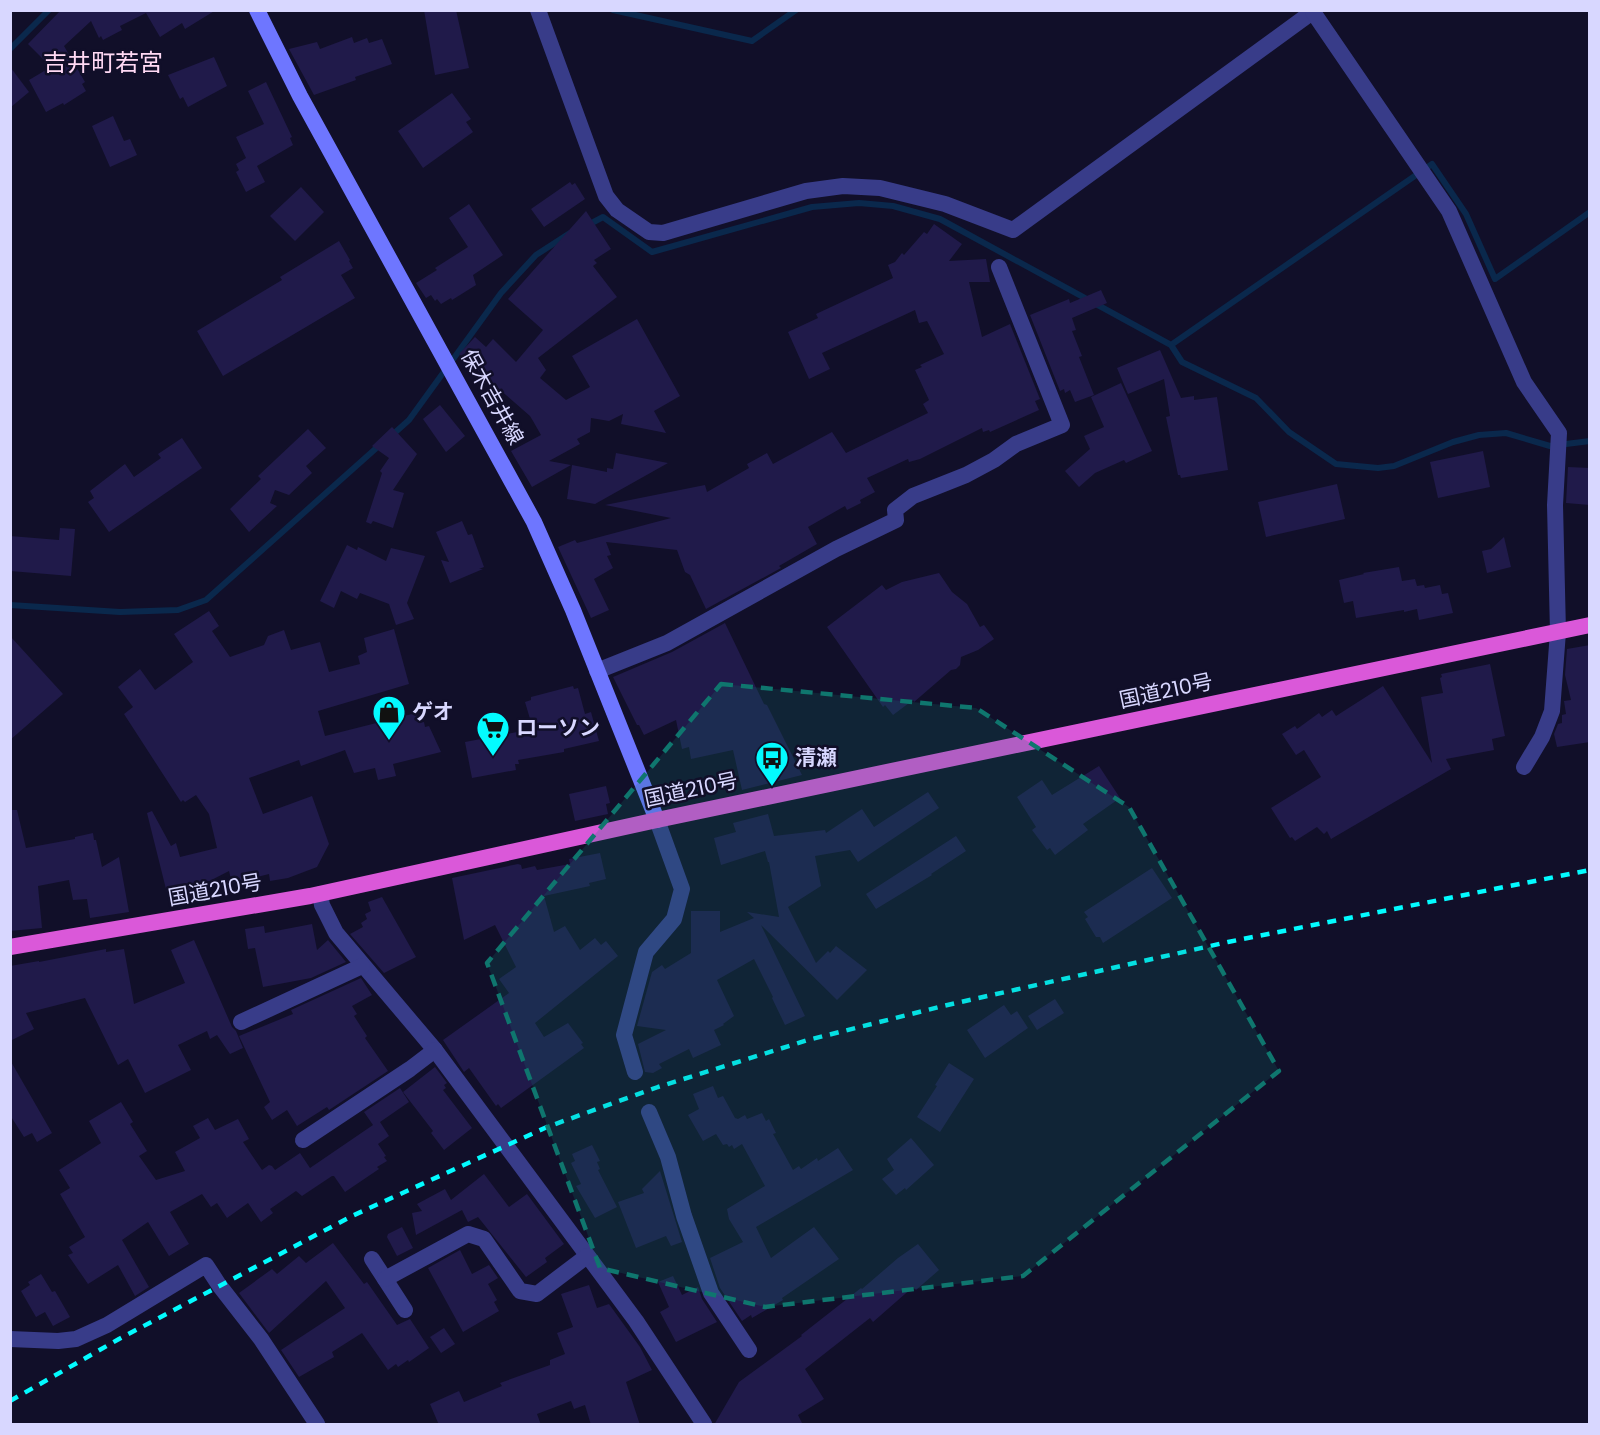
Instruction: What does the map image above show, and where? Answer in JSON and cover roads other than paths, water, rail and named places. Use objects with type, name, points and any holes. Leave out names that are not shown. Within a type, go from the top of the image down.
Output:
[{"type":"highway","name":"国道210号","points":[[10,947],[320,894],[657,820],[1590,625]]},
{"type":"main road","name":"保木吉井線","points":[[257,10],[300,96],[534,522],[657,820]]},
{"type":"street","points":[[538,10],[606,196],[617,210],[649,232],[663,233],[806,191],[843,186],[880,188],[945,204],[1012,230],[1314,11],[1449,211],[1524,382],[1559,433],[1555,505],[1558,632],[1552,711],[1542,737],[1524,767]]},
{"type":"street","points":[[597,671],[667,643],[836,549],[897,520],[895,510],[913,496],[966,475],[994,460],[1016,444],[1062,425],[999,267]]},
{"type":"street","points":[[635,1072],[624,1035],[646,952],[674,919],[682,889],[657,820]]},
{"type":"street","points":[[320,894],[322,905],[336,933],[435,1050],[652,1345],[704,1425]]},
{"type":"street","points":[[241,1022],[362,966]]},
{"type":"street","points":[[303,1140],[435,1050]]},
{"type":"street","points":[[649,1112],[668,1157],[684,1216],[711,1293],[749,1350]]},
{"type":"street","points":[[385,1279],[468,1234],[484,1239],[519,1291],[537,1294],[587,1256]]},
{"type":"street","points":[[372,1259],[405,1310]]},
{"type":"street","points":[[10,1339],[58,1341],[76,1339],[107,1325],[206,1265],[219,1286],[261,1339],[317,1425]]},
{"type":"waterway","points":[[10,49],[49,10]]},
{"type":"waterway","points":[[613,10],[752,41],[796,10]]},
{"type":"waterway","points":[[588,225],[603,217],[652,252],[812,207],[859,203],[893,206],[940,219],[1171,345],[1432,164],[1466,214],[1495,279],[1590,212]]},
{"type":"waterway","points":[[390,437],[409,420],[501,293],[536,255],[570,233]]},
{"type":"waterway","points":[[1171,345],[1182,362],[1256,398],[1289,432],[1336,464],[1378,468],[1394,466],[1453,442],[1479,435],[1506,433],[1550,446],[1590,441]]},
{"type":"waterway","points":[[10,605],[120,612],[178,610],[206,600],[382,443]]},
{"type":"railway","points":[[10,1401],[119,1339],[352,1216],[547,1127],[658,1087],[808,1040],[943,1006],[1228,942],[1590,870]]},
{"type":"place","name":"ゲオ","points":[[389,741]]},
{"type":"place","name":"ローソン","points":[[493,757]]},
{"type":"place","name":"清瀬","points":[[772,787]]},
{"type":"district","name":"吉井町若宮","points":[[103,63]]}]
